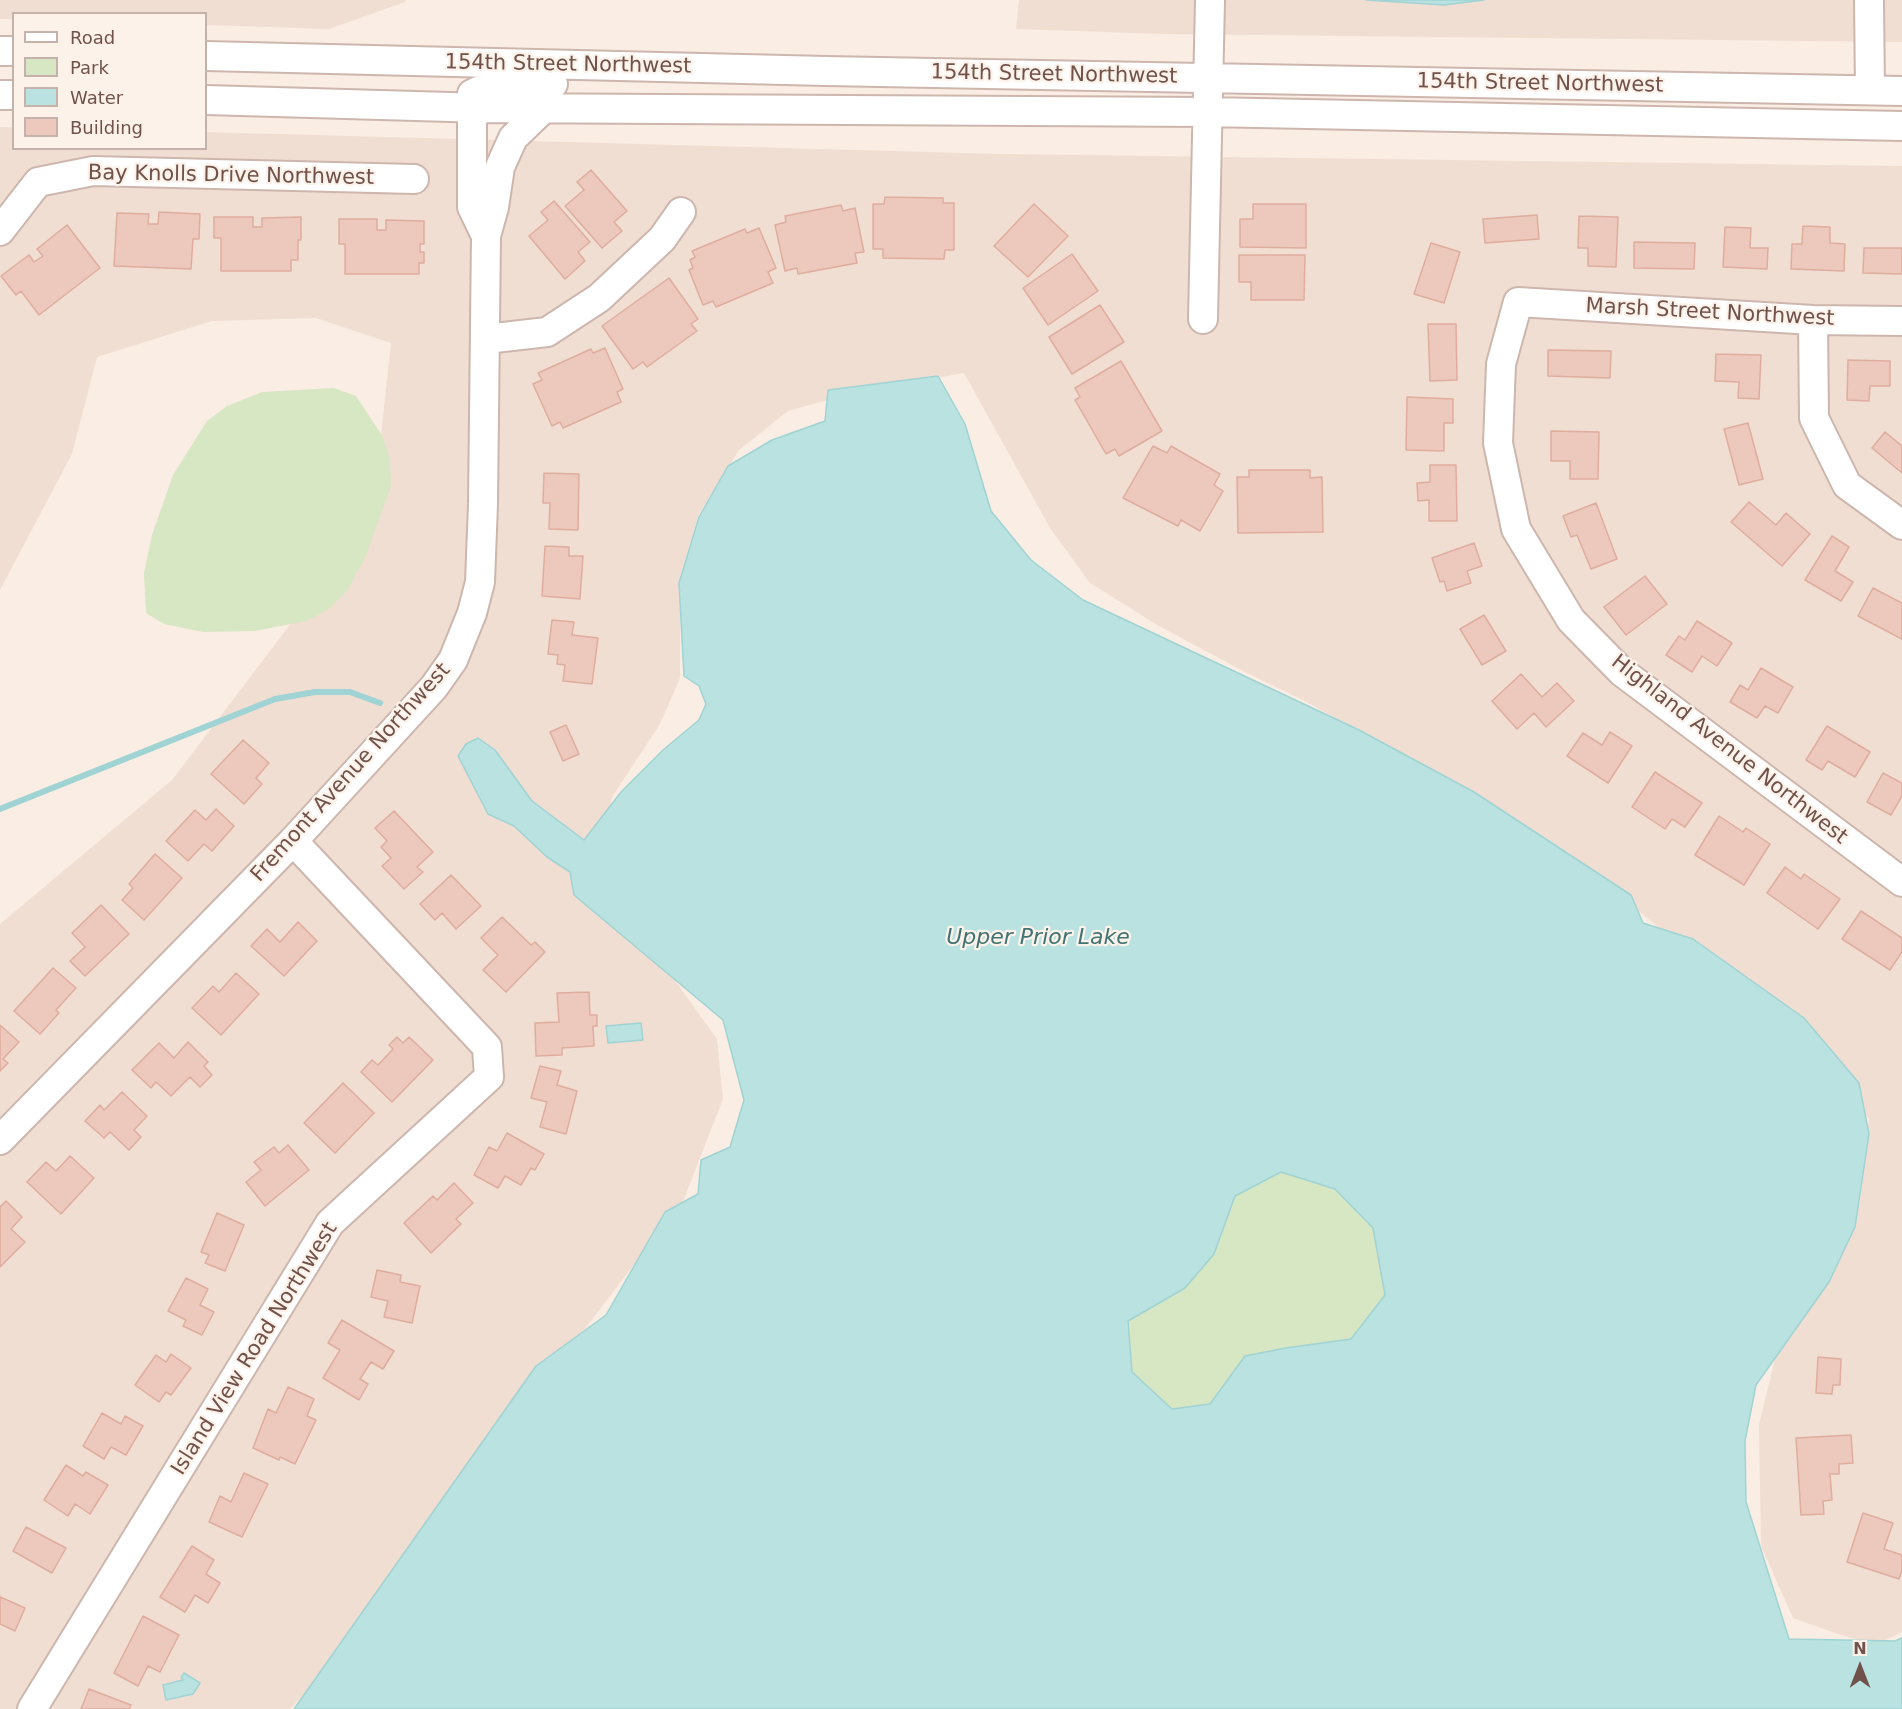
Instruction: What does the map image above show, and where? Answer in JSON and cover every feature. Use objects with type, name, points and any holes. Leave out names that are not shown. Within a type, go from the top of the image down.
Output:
[{"type":"street","points":[[1203,318],[1210,0]]},
{"type":"street","points":[[1869,0],[1870,90]]},
{"type":"street","name":"154th Street Northwest","points":[[207,56],[759,70],[1902,91]]},
{"type":"street","points":[[471,107],[472,94],[491,85],[521,83],[639,87],[759,70]]},
{"type":"street","name":"154th Street Northwest","points":[[207,100],[544,108],[1208,112],[1902,126]]},
{"type":"street","name":"Fremont Avenue Northwest","points":[[471,107],[472,207],[486,236]]},
{"type":"street","name":"Fremont Avenue Northwest","points":[[0,1140],[293,841],[434,687],[453,660],[472,613],[480,582],[486,236],[494,207],[500,167],[513,138],[544,108]]},
{"type":"street","name":"Bay Knolls Drive Northwest","points":[[0,231],[38,182],[93,171],[414,179]]},
{"type":"street","points":[[486,339],[547,332],[599,298],[662,239],[681,212]]},
{"type":"street","name":"Marsh Street Northwest","points":[[1518,302],[1813,320],[1902,321]]},
{"type":"street","name":"Highland Avenue Northwest","points":[[1518,302],[1500,364],[1498,443],[1516,529],[1571,620],[1622,672],[1902,882]]},
{"type":"street","points":[[1813,320],[1814,418],[1846,485],[1902,525]]},
{"type":"street","name":"Island View Road Northwest","points":[[32,1709],[330,1224],[489,1077],[487,1047],[293,841]]},
{"type":"shaded area","points":[[0,0],[406,0],[329,29],[207,25],[207,12],[12,12],[12,19],[0,19]]},
{"type":"shaded area","points":[[1019,0],[1902,0],[1902,42],[1165,34],[1016,29]]},
{"type":"shaded area","points":[[0,127],[12,127],[12,150],[207,150],[207,132],[1000,154],[1902,166],[1902,1632],[1876,1645],[1793,1618],[1761,1546],[1759,1425],[1785,1317],[1859,1207],[1869,1119],[1835,1071],[1571,856],[1307,702],[1159,626],[1090,583],[1050,528],[964,373],[849,394],[788,411],[739,450],[699,514],[680,576],[680,678],[660,724],[612,797],[599,871],[618,927],[676,982],[717,1039],[723,1099],[682,1204],[628,1272],[331,1666],[290,1709],[0,1709],[0,924],[172,780],[330,572],[377,472],[391,343],[316,318],[212,321],[97,357],[72,454],[0,590]]},
{"type":"green space","points":[[334,388],[356,396],[383,437],[390,460],[391,486],[365,558],[347,591],[329,609],[306,621],[255,631],[203,632],[164,624],[146,613],[144,573],[152,535],[173,475],[207,421],[227,406],[262,392]]},
{"type":"green space","points":[[1281,1172],[1335,1189],[1373,1228],[1385,1295],[1351,1339],[1245,1356],[1210,1404],[1172,1409],[1132,1372],[1128,1320],[1185,1288],[1214,1254],[1235,1196]]},
{"type":"water","points":[[1366,0],[1484,0],[1444,5]]},
{"type":"water","name":"Upper Prior Lake","points":[[938,376],[965,424],[991,511],[1031,560],[1083,600],[1359,730],[1474,792],[1631,895],[1643,923],[1693,939],[1804,1018],[1859,1083],[1869,1134],[1855,1227],[1829,1282],[1756,1385],[1745,1441],[1746,1502],[1789,1639],[1895,1641],[1902,1638],[1902,1709],[294,1709],[536,1366],[606,1315],[665,1212],[698,1194],[701,1160],[730,1147],[744,1100],[723,1020],[574,895],[570,872],[547,857],[514,826],[488,814],[458,756],[466,744],[478,738],[495,750],[532,801],[584,840],[621,792],[663,750],[699,720],[706,704],[699,686],[684,676],[679,583],[699,517],[728,466],[772,440],[825,421],[828,390]],"holes":[[[1281,1172],[1335,1189],[1373,1228],[1385,1295],[1351,1339],[1245,1356],[1210,1404],[1172,1409],[1132,1372],[1128,1321],[1185,1288],[1214,1254],[1235,1196]]]},
{"type":"water","points":[[641,1023],[643,1040],[608,1043],[606,1026]]},
{"type":"water","points":[[184,1673],[200,1683],[193,1694],[166,1700],[163,1685],[183,1680],[181,1677]]},
{"type":"building","points":[[591,170],[627,211],[614,222],[622,231],[602,248],[565,206],[584,190],[577,182]]},
{"type":"building","points":[[885,197],[943,198],[943,203],[954,203],[954,250],[945,250],[944,259],[883,258],[883,249],[873,249],[873,204],[884,204]]},
{"type":"building","points":[[554,201],[590,242],[578,252],[585,261],[565,279],[529,236],[548,220],[541,212]]},
{"type":"building","points":[[1034,204],[1068,236],[1028,277],[994,246]]},
{"type":"building","points":[[1253,204],[1306,204],[1306,248],[1240,247],[1240,219],[1253,219]]},
{"type":"building","points":[[841,205],[843,211],[855,208],[864,252],[855,253],[857,263],[798,274],[797,268],[785,271],[775,225],[786,222],[785,216]]},
{"type":"building","points":[[159,212],[200,214],[199,239],[193,239],[191,269],[114,266],[117,213],[149,214],[148,224],[158,224]]},
{"type":"building","points":[[1537,215],[1539,239],[1485,243],[1483,219]]},
{"type":"building","points":[[1579,216],[1618,217],[1616,267],[1588,266],[1588,248],[1578,248]]},
{"type":"building","points":[[214,217],[253,217],[253,227],[262,227],[262,218],[301,217],[298,260],[291,260],[291,271],[221,271],[221,238],[214,238]]},
{"type":"building","points":[[339,219],[377,219],[377,230],[386,230],[386,220],[424,221],[424,244],[420,244],[420,252],[424,252],[424,263],[419,263],[419,274],[345,274],[345,244],[339,244]]},
{"type":"building","points":[[67,225],[100,268],[39,315],[21,291],[16,295],[1,276],[29,255],[34,262],[43,256],[37,249]]},
{"type":"building","points":[[1803,226],[1830,227],[1830,243],[1845,244],[1844,271],[1791,269],[1792,244],[1802,244]]},
{"type":"building","points":[[1725,227],[1751,228],[1750,248],[1768,248],[1767,269],[1723,267]]},
{"type":"building","points":[[759,228],[776,268],[768,272],[773,283],[716,307],[713,301],[703,305],[689,270],[693,268],[690,260],[695,257],[692,251],[745,229],[747,233]]},
{"type":"building","points":[[1634,242],[1695,243],[1694,269],[1634,268]]},
{"type":"building","points":[[1431,243],[1460,252],[1444,303],[1414,294]]},
{"type":"building","points":[[1864,248],[1902,248],[1902,274],[1863,273]]},
{"type":"building","points":[[1072,254],[1098,291],[1048,325],[1023,288]]},
{"type":"building","points":[[1239,255],[1305,255],[1304,300],[1251,300],[1251,282],[1239,282]]},
{"type":"building","points":[[669,278],[698,319],[691,324],[697,331],[647,367],[643,362],[633,369],[602,326]]},
{"type":"building","points":[[1100,305],[1124,342],[1072,374],[1049,337]]},
{"type":"building","points":[[1428,324],[1456,324],[1457,380],[1430,381]]},
{"type":"building","points":[[605,348],[623,389],[617,392],[621,402],[563,428],[560,422],[552,426],[533,384],[542,380],[538,373],[591,349],[593,353]]},
{"type":"building","points":[[1548,350],[1611,351],[1610,378],[1548,376]]},
{"type":"building","points":[[1716,354],[1761,355],[1759,399],[1738,398],[1739,382],[1715,381]]},
{"type":"building","points":[[1848,360],[1890,361],[1890,386],[1870,386],[1869,401],[1847,400]]},
{"type":"building","points":[[1121,361],[1162,431],[1119,456],[1115,449],[1106,454],[1075,400],[1080,397],[1075,388]]},
{"type":"building","points":[[1407,397],[1453,399],[1453,423],[1444,423],[1444,451],[1406,450]]},
{"type":"building","points":[[1748,423],[1763,479],[1739,485],[1724,429]]},
{"type":"building","points":[[1551,431],[1599,432],[1598,479],[1570,479],[1570,461],[1551,461]]},
{"type":"building","points":[[1885,432],[1902,446],[1902,473],[1872,448]]},
{"type":"building","points":[[1153,446],[1167,453],[1171,446],[1220,474],[1214,485],[1223,491],[1200,531],[1181,520],[1178,526],[1123,498]]},
{"type":"building","points":[[1430,465],[1456,465],[1457,521],[1429,521],[1429,500],[1418,501],[1417,483],[1430,482]]},
{"type":"building","points":[[1249,470],[1310,470],[1310,478],[1322,477],[1323,532],[1238,533],[1237,477],[1249,477]]},
{"type":"building","points":[[544,473],[579,474],[578,530],[549,529],[550,503],[543,503]]},
{"type":"building","points":[[1749,502],[1776,525],[1786,513],[1810,534],[1782,566],[1731,522]]},
{"type":"building","points":[[1596,503],[1617,559],[1591,569],[1577,535],[1571,537],[1563,516]]},
{"type":"building","points":[[1832,536],[1849,547],[1835,571],[1853,582],[1841,601],[1805,580]]},
{"type":"building","points":[[1474,543],[1482,566],[1467,571],[1471,583],[1447,591],[1444,581],[1440,582],[1432,558]]},
{"type":"building","points":[[545,546],[569,547],[569,556],[583,556],[580,599],[542,596]]},
{"type":"building","points":[[1645,576],[1667,604],[1626,635],[1604,607]]},
{"type":"building","points":[[1873,588],[1902,603],[1902,639],[1858,616]]},
{"type":"building","points":[[1484,615],[1506,651],[1482,665],[1460,629]]},
{"type":"building","points":[[552,620],[574,622],[572,635],[598,638],[592,684],[563,681],[565,665],[557,664],[558,655],[548,654]]},
{"type":"building","points":[[1697,621],[1732,643],[1717,666],[1702,656],[1692,672],[1666,655],[1679,636],[1685,640]]},
{"type":"building","points":[[1761,668],[1793,687],[1778,713],[1765,706],[1757,718],[1730,702],[1740,685],[1748,690]]},
{"type":"building","points":[[1521,674],[1542,697],[1557,683],[1574,701],[1546,727],[1534,713],[1517,729],[1492,701]]},
{"type":"building","points":[[566,725],[579,754],[563,761],[550,732]]},
{"type":"building","points":[[1827,726],[1870,752],[1855,777],[1828,761],[1822,770],[1806,760]]},
{"type":"building","points":[[1610,732],[1632,746],[1608,783],[1567,756],[1583,733],[1602,745]]},
{"type":"building","points":[[243,740],[269,763],[256,778],[262,784],[244,804],[211,774]]},
{"type":"building","points":[[1655,772],[1702,803],[1685,827],[1672,819],[1665,829],[1632,807]]},
{"type":"building","points":[[1883,773],[1902,783],[1902,796],[1891,815],[1867,802]]},
{"type":"building","points":[[216,809],[234,826],[212,851],[204,844],[188,861],[166,841],[195,810],[206,820]]},
{"type":"building","points":[[394,811],[433,852],[417,867],[423,872],[404,889],[382,866],[391,858],[381,847],[387,841],[375,828]]},
{"type":"building","points":[[1719,816],[1743,832],[1746,828],[1770,844],[1744,885],[1695,855]]},
{"type":"building","points":[[155,854],[182,878],[144,920],[122,900],[133,888],[129,884]]},
{"type":"building","points":[[1785,867],[1801,879],[1804,874],[1840,899],[1818,929],[1767,893]]},
{"type":"building","points":[[451,875],[481,906],[456,929],[442,913],[435,920],[420,904]]},
{"type":"building","points":[[101,905],[129,934],[85,976],[70,961],[85,947],[72,933]]},
{"type":"building","points":[[1861,911],[1902,938],[1902,952],[1890,970],[1842,939]]},
{"type":"building","points":[[502,917],[531,945],[535,942],[545,952],[506,992],[483,970],[498,955],[481,938]]},
{"type":"building","points":[[298,922],[317,941],[284,976],[251,946],[267,929],[280,942]]},
{"type":"building","points":[[53,968],[76,988],[56,1010],[59,1013],[40,1034],[14,1011]]},
{"type":"building","points":[[236,973],[259,994],[221,1035],[192,1008],[213,986],[219,992]]},
{"type":"building","points":[[589,992],[590,1015],[597,1015],[597,1026],[593,1026],[594,1046],[562,1048],[562,1055],[536,1056],[535,1023],[559,1022],[557,993]]},
{"type":"building","points":[[0,1025],[19,1042],[3,1059],[8,1063],[0,1071]]},
{"type":"building","points":[[397,1037],[403,1043],[409,1037],[433,1060],[392,1102],[361,1072],[372,1060],[378,1065],[393,1049],[389,1045]]},
{"type":"building","points":[[188,1042],[208,1062],[204,1066],[212,1075],[200,1087],[190,1077],[171,1096],[156,1082],[151,1088],[132,1070],[159,1043],[174,1058]]},
{"type":"building","points":[[540,1066],[561,1071],[557,1085],[577,1091],[566,1134],[540,1127],[547,1102],[531,1098]]},
{"type":"building","points":[[343,1083],[374,1113],[335,1153],[304,1123]]},
{"type":"building","points":[[122,1092],[147,1116],[134,1130],[141,1137],[129,1150],[110,1132],[104,1138],[85,1121],[100,1105],[104,1110]]},
{"type":"building","points":[[507,1133],[544,1154],[535,1170],[531,1168],[521,1185],[505,1176],[498,1188],[474,1175],[489,1147],[497,1151]]},
{"type":"building","points":[[288,1145],[309,1170],[265,1206],[246,1182],[261,1170],[254,1162],[274,1147],[279,1153]]},
{"type":"building","points":[[70,1156],[94,1178],[61,1214],[27,1182],[46,1162],[56,1171]]},
{"type":"building","points":[[454,1183],[473,1203],[456,1219],[461,1224],[431,1253],[404,1223],[433,1196],[437,1200]]},
{"type":"building","points":[[6,1201],[22,1217],[11,1229],[25,1242],[0,1267],[0,1207]]},
{"type":"building","points":[[217,1213],[244,1225],[225,1271],[205,1263],[209,1255],[201,1252]]},
{"type":"building","points":[[377,1270],[401,1275],[400,1282],[420,1286],[412,1323],[384,1317],[388,1301],[371,1297]]},
{"type":"building","points":[[186,1278],[208,1289],[200,1305],[214,1312],[202,1335],[183,1326],[186,1320],[168,1311]]},
{"type":"building","points":[[342,1320],[394,1351],[383,1369],[371,1362],[360,1379],[368,1384],[359,1400],[323,1378],[340,1350],[328,1343]]},
{"type":"building","points":[[171,1354],[191,1368],[171,1395],[166,1392],[159,1402],[135,1385],[156,1355],[166,1362]]},
{"type":"building","points":[[1818,1357],[1841,1359],[1840,1385],[1833,1385],[1832,1394],[1816,1393]]},
{"type":"building","points":[[288,1387],[314,1399],[307,1416],[316,1420],[295,1464],[280,1457],[279,1460],[253,1448],[268,1409],[276,1413]]},
{"type":"building","points":[[102,1413],[121,1424],[125,1416],[143,1426],[126,1455],[111,1447],[104,1459],[83,1446]]},
{"type":"building","points":[[1851,1435],[1853,1463],[1839,1464],[1839,1474],[1830,1474],[1832,1500],[1823,1501],[1824,1514],[1801,1515],[1796,1438]]},
{"type":"building","points":[[66,1465],[83,1476],[86,1472],[108,1485],[90,1514],[75,1504],[68,1516],[44,1500]]},
{"type":"building","points":[[244,1473],[268,1484],[242,1537],[209,1522],[220,1496],[231,1502]]},
{"type":"building","points":[[1863,1513],[1893,1523],[1884,1549],[1902,1555],[1902,1570],[1899,1579],[1847,1562]]},
{"type":"building","points":[[26,1527],[66,1548],[52,1573],[13,1551]]},
{"type":"building","points":[[192,1546],[214,1560],[206,1574],[220,1583],[208,1603],[195,1595],[185,1612],[160,1597]]},
{"type":"building","points":[[0,1597],[25,1608],[15,1631],[0,1624]]},
{"type":"building","points":[[143,1616],[179,1635],[160,1672],[148,1666],[138,1686],[114,1673]]},
{"type":"building","points":[[89,1689],[131,1705],[129,1709],[81,1709]]},
{"type":"waterway","points":[[0,809],[275,699],[315,692],[350,692],[380,703]]}]
